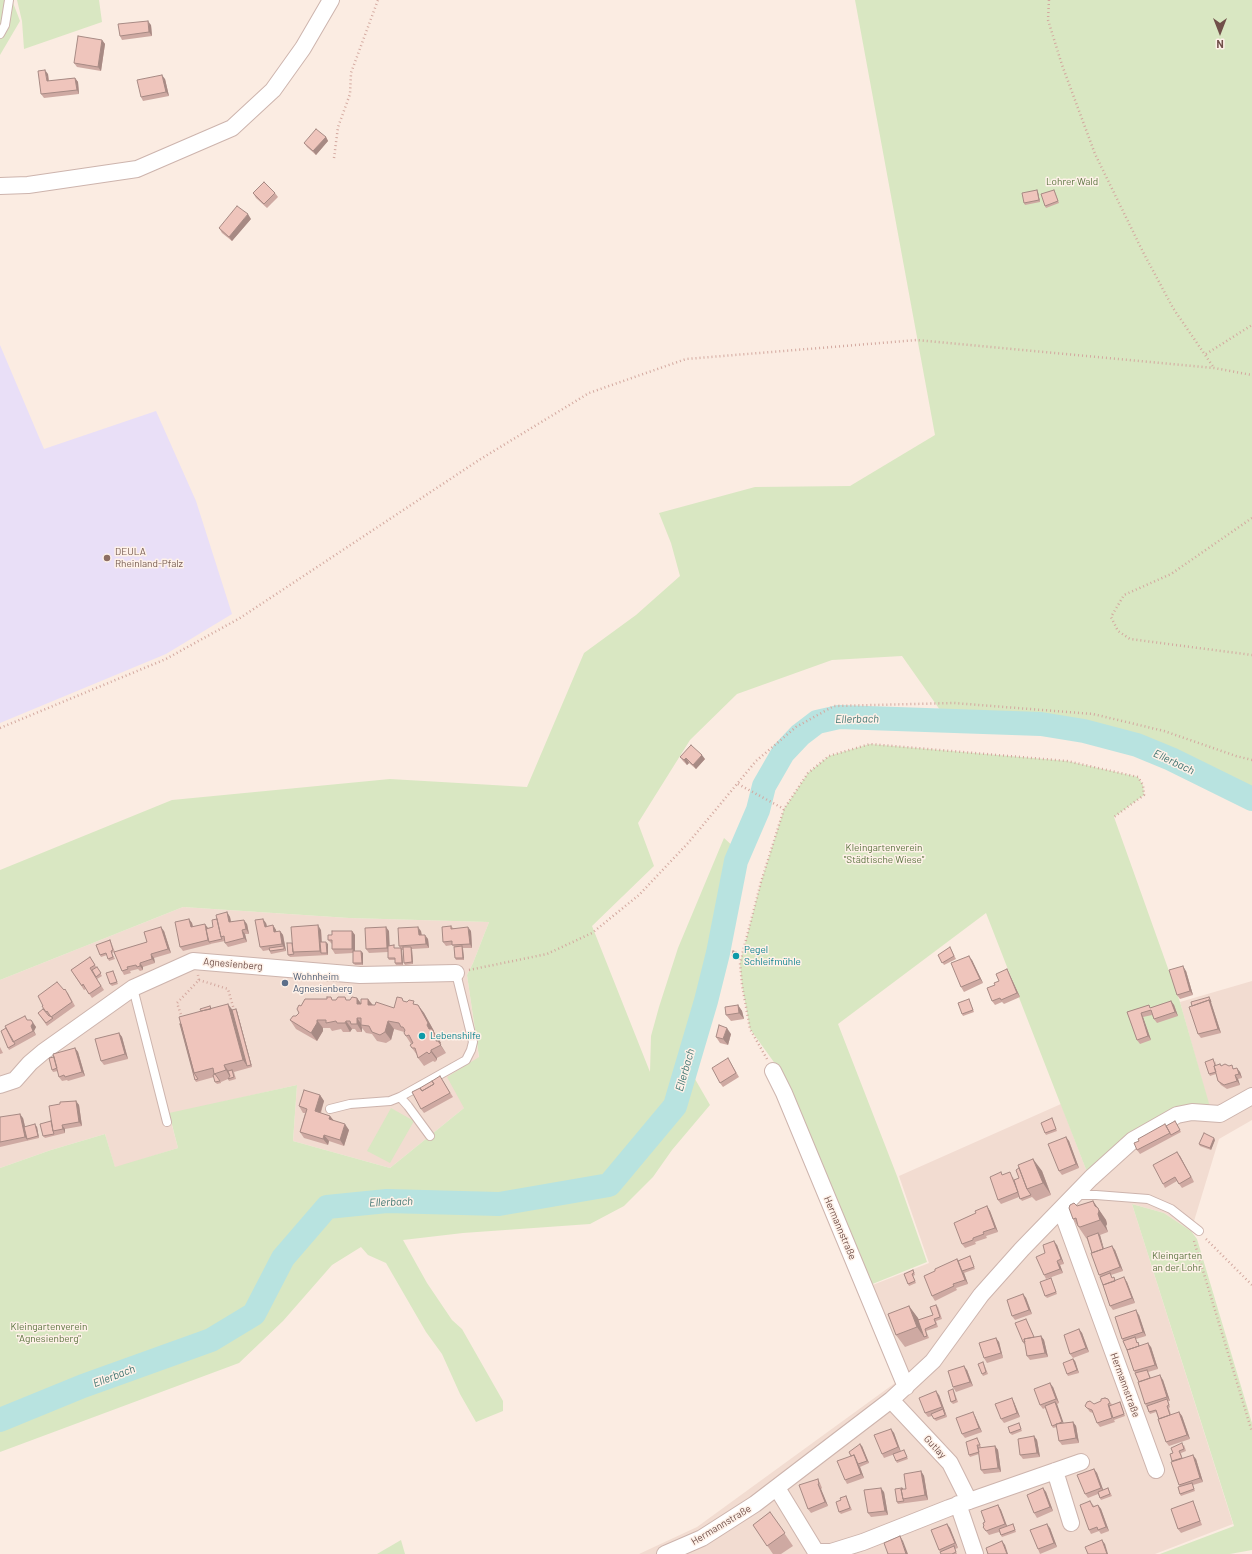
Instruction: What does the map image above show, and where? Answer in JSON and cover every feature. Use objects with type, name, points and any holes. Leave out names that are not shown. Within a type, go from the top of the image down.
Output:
[{"type":"street","points":[[0,186],[28,185],[137,168],[232,128],[273,90],[303,48],[330,0]]},
{"type":"street","name":"Agnesienberg","points":[[0,1085],[15,1080],[30,1063],[43,1052],[133,988],[193,961],[360,975],[456,973]]},
{"type":"street","name":"Hermannstraße","points":[[774,1071],[906,1387]]},
{"type":"street","name":"Hermannstraße","points":[[665,1554],[702,1538],[755,1504],[906,1387],[933,1360],[981,1295],[1022,1249],[1091,1178],[1133,1140],[1177,1115],[1192,1112],[1220,1114],[1252,1096]]},
{"type":"street","name":"Hermannstraße","points":[[1061,1209],[1156,1470]]},
{"type":"street","name":"Gutlay","points":[[891,1400],[950,1463],[964,1502],[975,1554]]},
{"type":"street","points":[[777,1488],[815,1553],[831,1552],[865,1548],[964,1502],[1081,1462]]},
{"type":"street","points":[[1055,1471],[1070,1523]]},
{"type":"lane","points":[[0,34],[5,25],[9,0]]},
{"type":"lane","points":[[330,1109],[350,1104],[390,1101],[400,1097],[466,1060],[473,1042],[456,973]]},
{"type":"lane","points":[[133,988],[167,1122]]},
{"type":"lane","points":[[400,1097],[430,1136]]},
{"type":"lane","points":[[1076,1195],[1148,1199],[1171,1209],[1199,1231]]},
{"type":"path","points":[[334,158],[338,127],[350,94],[351,73],[378,0]]},
{"type":"path","points":[[1049,0],[1048,20],[1062,65],[1095,154],[1174,308],[1214,368]]},
{"type":"path","points":[[1206,354],[1252,325]]},
{"type":"path","points":[[0,728],[166,659],[240,618],[479,460],[589,393],[686,359],[917,340],[1214,368],[1252,375]]},
{"type":"path","points":[[1252,518],[1171,574],[1124,595],[1111,617],[1118,632],[1130,639],[1252,655]]},
{"type":"path","points":[[456,973],[547,954],[592,933],[639,895],[689,842],[756,761],[796,727],[834,706],[954,703],[1093,714],[1164,731],[1236,756],[1252,760]]},
{"type":"path","points":[[774,1071],[757,1045],[750,1029],[742,985],[740,963],[784,809],[808,773],[829,756],[870,744],[1067,761],[1138,777],[1143,786],[1144,795],[1114,816]]},
{"type":"path","points":[[738,784],[784,809]]},
{"type":"path","points":[[193,961],[199,980]]},
{"type":"path","points":[[199,980],[228,989],[234,1010]]},
{"type":"path","points":[[183,1023],[178,1003],[199,980]]},
{"type":"path","points":[[1252,1285],[1199,1231],[1194,1238],[1252,1432]]},
{"type":"shaded area","name":"DEULA Rheinland-Pfalz","points":[[0,345],[44,449],[156,411],[196,501],[232,614],[166,654],[0,723]]},
{"type":"shaded area","points":[[183,907],[349,918],[489,922],[467,975],[479,1058],[464,1108],[390,1168],[293,1141],[297,1085],[169,1114],[178,1148],[115,1168],[105,1134],[51,1150],[0,1168],[0,980]]},
{"type":"shaded area","points":[[1252,981],[1252,1120],[1219,1139],[1191,1231],[1164,1213],[1132,1204],[1233,1524],[1155,1554],[639,1554],[697,1527],[895,1383],[907,1372],[870,1286],[929,1263],[899,1176],[1061,1104],[1087,1172],[1209,1106],[1180,1002]]},
{"type":"green space","points":[[0,0],[12,0],[20,21],[0,55]]},
{"type":"green space","points":[[17,0],[99,0],[102,22],[24,49],[22,21]]},
{"type":"green space","name":"Lohrer Wald","points":[[855,0],[1252,0],[1252,787],[1184,755],[1055,721],[945,717],[902,656],[832,660],[737,694],[690,740],[638,823],[654,866],[592,926],[650,1072],[651,1036],[659,1007],[678,948],[724,838],[745,857],[738,897],[716,991],[705,1026],[695,1079],[710,1105],[672,1150],[653,1177],[624,1206],[590,1224],[463,1233],[403,1240],[427,1283],[452,1320],[462,1329],[503,1401],[503,1411],[476,1422],[460,1394],[442,1354],[426,1332],[386,1263],[368,1255],[361,1247],[332,1265],[283,1321],[239,1363],[0,1452],[0,1168],[51,1150],[105,1134],[115,1167],[178,1148],[169,1113],[297,1085],[293,1141],[390,1168],[464,1108],[447,1077],[479,1057],[467,975],[489,922],[349,918],[183,907],[0,980],[0,870],[172,800],[390,779],[527,787],[584,653],[636,615],[680,576],[671,543],[659,513],[755,487],[850,486],[935,435]]},
{"type":"green space","name":"Kleingartenverein \"Städtische Wiese\"","points":[[870,744],[1067,761],[1138,777],[1143,785],[1144,795],[1114,817],[1180,1002],[1210,1107],[1087,1172],[986,913],[838,1024],[897,1176],[927,1262],[870,1285],[776,1065],[750,1029],[742,985],[740,963],[761,882],[784,809],[808,773],[829,756]]},
{"type":"green space","points":[[391,1108],[414,1121],[390,1163],[367,1151]]},
{"type":"green space","name":"Kleingarten an der Lohr","points":[[1132,1204],[1164,1213],[1191,1231],[1197,1239],[1252,1423],[1252,1550],[1230,1554],[1160,1554],[1234,1526]]},
{"type":"green space","points":[[401,1540],[405,1554],[377,1554]]},
{"type":"building","points":[[148,21],[149,32],[120,36],[118,24]]},
{"type":"building","points":[[78,36],[102,40],[98,67],[74,63]]},
{"type":"building","points":[[45,70],[47,81],[75,78],[77,90],[41,94],[38,71]]},
{"type":"building","points":[[162,75],[166,92],[141,97],[137,80]]},
{"type":"building","points":[[316,129],[326,137],[313,151],[304,143]]},
{"type":"building","points":[[264,182],[275,193],[264,204],[253,193]]},
{"type":"building","points":[[1037,190],[1039,200],[1024,203],[1022,193]]},
{"type":"building","points":[[1054,190],[1058,201],[1045,206],[1041,194]]},
{"type":"building","points":[[237,206],[248,214],[229,237],[219,228]]},
{"type":"building","points":[[691,745],[702,755],[693,765],[686,758],[684,760],[680,757]]},
{"type":"building","points":[[227,912],[229,922],[244,920],[246,929],[242,930],[244,938],[225,943],[224,936],[221,937],[216,915]]},
{"type":"building","points":[[189,919],[191,927],[205,924],[208,940],[180,947],[175,922]]},
{"type":"building","points":[[217,919],[222,939],[209,942],[206,929],[213,927],[212,920]]},
{"type":"building","points":[[263,919],[265,927],[273,925],[274,932],[280,931],[282,944],[260,947],[255,920]]},
{"type":"building","points":[[318,925],[320,951],[293,952],[291,927]]},
{"type":"building","points":[[451,926],[451,929],[468,927],[470,944],[452,945],[452,941],[443,942],[442,927]]},
{"type":"building","points":[[161,927],[168,949],[151,954],[152,959],[140,963],[140,966],[137,967],[136,965],[127,967],[128,969],[122,971],[114,952],[147,942],[144,932]]},
{"type":"building","points":[[386,927],[387,948],[366,949],[365,928]]},
{"type":"building","points":[[418,927],[419,935],[425,935],[426,944],[399,946],[398,928]]},
{"type":"building","points":[[332,931],[352,931],[352,949],[332,949],[332,940],[328,940],[328,935],[332,935]]},
{"type":"building","points":[[110,940],[113,950],[111,951],[113,957],[108,959],[106,953],[100,955],[96,945]]},
{"type":"building","points":[[320,942],[326,942],[327,953],[321,953]]},
{"type":"building","points":[[287,943],[292,943],[294,954],[288,955]]},
{"type":"building","points":[[394,945],[394,948],[401,948],[402,963],[395,963],[395,958],[388,958],[388,946]]},
{"type":"building","points":[[284,946],[284,949],[270,951],[269,948]]},
{"type":"building","points":[[462,946],[463,958],[455,958],[454,947]]},
{"type":"building","points":[[403,947],[411,947],[412,962],[404,963]]},
{"type":"building","points":[[950,947],[954,956],[942,963],[938,955]]},
{"type":"building","points":[[353,951],[361,951],[362,963],[353,963]]},
{"type":"building","points":[[733,951],[737,952],[736,957],[732,956]]},
{"type":"building","points":[[969,956],[980,979],[961,987],[951,963]]},
{"type":"building","points":[[90,957],[95,965],[90,968],[101,986],[89,994],[71,970]]},
{"type":"building","points":[[1183,966],[1190,991],[1177,995],[1169,970]]},
{"type":"building","points":[[97,967],[101,973],[96,977],[92,970]]},
{"type":"building","points":[[1007,969],[1017,993],[1001,1000],[1000,998],[992,1001],[987,988],[995,985],[994,983],[999,981],[996,974]]},
{"type":"building","points":[[113,971],[117,982],[110,984],[106,973]]},
{"type":"building","points":[[57,982],[64,990],[65,989],[72,1002],[51,1017],[42,1006],[38,996]]},
{"type":"building","name":"Lebenshilfe","points":[[327,997],[331,997],[332,1000],[336,1000],[338,997],[345,997],[346,1000],[350,1000],[352,997],[357,998],[357,1004],[361,1004],[361,999],[368,999],[368,1005],[375,1005],[376,1002],[394,1008],[397,997],[402,998],[403,1001],[407,1002],[409,1000],[414,1001],[413,1004],[418,1005],[428,1023],[427,1025],[429,1029],[432,1029],[435,1035],[434,1038],[441,1045],[431,1050],[429,1054],[427,1052],[418,1058],[415,1048],[412,1048],[410,1045],[413,1043],[409,1035],[406,1036],[404,1033],[405,1030],[399,1023],[388,1021],[385,1032],[380,1035],[372,1032],[369,1026],[361,1025],[361,1018],[357,1018],[357,1024],[351,1024],[350,1021],[346,1021],[345,1023],[337,1023],[336,1021],[326,1023],[326,1020],[317,1020],[317,1023],[311,1033],[290,1020],[293,1016],[296,1016],[299,1013],[297,1009],[299,1005],[301,1006],[305,999],[327,999]]},
{"type":"building","points":[[1209,997],[1211,1002],[1209,1000],[1192,1006],[1191,1002]]},
{"type":"building","points":[[969,999],[973,1010],[962,1014],[958,1003]]},
{"type":"building","points":[[1209,1000],[1218,1029],[1198,1034],[1189,1007]]},
{"type":"building","points":[[1171,1001],[1175,1012],[1154,1019],[1151,1010],[1141,1013],[1148,1036],[1137,1040],[1127,1012],[1149,1005],[1150,1008]]},
{"type":"building","points":[[228,1004],[243,1060],[224,1065],[226,1070],[214,1074],[213,1068],[194,1073],[179,1017]]},
{"type":"building","points":[[738,1005],[739,1013],[726,1015],[725,1007]]},
{"type":"building","points":[[210,1006],[211,1009],[201,1011],[200,1009]]},
{"type":"building","points":[[43,1009],[53,1018],[46,1023],[38,1013]]},
{"type":"building","points":[[236,1009],[251,1065],[247,1066],[232,1010]]},
{"type":"building","points":[[25,1016],[27,1020],[31,1020],[33,1023],[31,1026],[33,1031],[13,1042],[5,1026]]},
{"type":"building","points":[[180,1024],[194,1073],[198,1079],[195,1080]]},
{"type":"building","points":[[719,1025],[727,1028],[723,1039],[716,1037]]},
{"type":"building","points":[[6,1028],[15,1044],[8,1048],[1,1031]]},
{"type":"building","points":[[119,1033],[125,1054],[101,1061],[95,1039]]},
{"type":"building","points":[[75,1048],[82,1072],[65,1077],[64,1075],[59,1077],[53,1054]]},
{"type":"building","points":[[54,1057],[57,1068],[52,1070],[49,1058]]},
{"type":"building","points":[[728,1058],[736,1073],[720,1083],[712,1068]]},
{"type":"building","points":[[1213,1059],[1216,1072],[1209,1074],[1205,1062]]},
{"type":"building","points":[[1220,1064],[1221,1066],[1225,1064],[1229,1066],[1232,1065],[1233,1069],[1237,1068],[1239,1074],[1235,1075],[1237,1081],[1224,1085],[1218,1081],[1214,1066]]},
{"type":"building","points":[[232,1070],[234,1077],[228,1079],[230,1076],[228,1071]]},
{"type":"building","points":[[215,1074],[220,1081],[215,1082],[213,1075]]},
{"type":"building","points":[[440,1076],[450,1093],[421,1109],[412,1092],[420,1088],[422,1091],[434,1084],[432,1081]]},
{"type":"building","points":[[432,1081],[434,1084],[422,1091],[420,1088]]},
{"type":"building","points":[[304,1090],[320,1095],[315,1111],[330,1116],[329,1119],[345,1124],[340,1140],[324,1135],[323,1139],[300,1132],[307,1109],[299,1106]]},
{"type":"building","points":[[76,1101],[79,1122],[62,1125],[63,1129],[53,1131],[49,1106],[60,1104],[60,1102]]},
{"type":"building","points":[[20,1114],[25,1137],[0,1142],[0,1117]]},
{"type":"building","points":[[1052,1118],[1056,1129],[1045,1133],[1041,1123]]},
{"type":"building","points":[[51,1121],[54,1134],[43,1136],[40,1124]]},
{"type":"building","points":[[1175,1121],[1180,1130],[1171,1135],[1166,1126]]},
{"type":"building","points":[[35,1124],[38,1136],[27,1139],[24,1127]]},
{"type":"building","points":[[1165,1124],[1170,1133],[1137,1150],[1134,1143],[1139,1141],[1138,1139]]},
{"type":"building","points":[[1204,1133],[1214,1138],[1210,1148],[1199,1144]]},
{"type":"building","points":[[1066,1137],[1076,1164],[1059,1171],[1048,1144]]},
{"type":"building","points":[[1177,1152],[1191,1177],[1179,1184],[1175,1177],[1163,1184],[1153,1165]]},
{"type":"building","points":[[1033,1159],[1043,1183],[1027,1189],[1018,1165]]},
{"type":"building","points":[[1019,1168],[1027,1189],[1031,1195],[1020,1199],[1014,1180],[1019,1178],[1016,1170]]},
{"type":"building","points":[[1001,1172],[1002,1175],[1010,1172],[1018,1192],[998,1200],[990,1177]]},
{"type":"building","points":[[1093,1201],[1095,1206],[1098,1208],[1100,1220],[1080,1227],[1078,1226],[1076,1218],[1073,1219],[1069,1208],[1070,1205],[1074,1203],[1077,1206]]},
{"type":"building","points":[[987,1206],[995,1228],[983,1232],[984,1234],[962,1244],[954,1223]]},
{"type":"building","points":[[1098,1233],[1103,1249],[1092,1253],[1087,1237]]},
{"type":"building","points":[[1054,1241],[1061,1259],[1057,1261],[1060,1269],[1044,1275],[1036,1257],[1045,1253],[1043,1245]]},
{"type":"building","points":[[1112,1246],[1120,1267],[1099,1275],[1091,1253]]},
{"type":"building","points":[[970,1256],[974,1267],[962,1271],[958,1261]]},
{"type":"building","points":[[957,1259],[965,1280],[953,1284],[954,1286],[932,1296],[924,1276]]},
{"type":"building","points":[[913,1270],[914,1273],[912,1274],[915,1281],[908,1284],[904,1274]]},
{"type":"building","points":[[1110,1273],[1112,1278],[1114,1277],[1115,1281],[1103,1285],[1100,1277]]},
{"type":"building","points":[[1124,1277],[1132,1298],[1110,1306],[1103,1285]]},
{"type":"building","points":[[1051,1278],[1056,1292],[1045,1296],[1040,1282]]},
{"type":"building","points":[[1023,1294],[1029,1310],[1012,1316],[1007,1300]]},
{"type":"building","points":[[936,1305],[940,1317],[934,1319],[936,1324],[925,1329],[927,1336],[924,1337],[918,1320],[933,1315],[930,1307]]},
{"type":"building","points":[[909,1306],[917,1327],[896,1335],[888,1314]]},
{"type":"building","points":[[1136,1310],[1143,1332],[1122,1339],[1115,1317]]},
{"type":"building","points":[[1026,1319],[1034,1337],[1024,1339],[1025,1342],[1023,1342],[1015,1323]]},
{"type":"building","points":[[1079,1329],[1086,1348],[1070,1354],[1064,1335]]},
{"type":"building","points":[[1041,1336],[1045,1353],[1027,1356],[1024,1339]]},
{"type":"building","points":[[1135,1337],[1139,1346],[1127,1350],[1123,1341]]},
{"type":"building","points":[[996,1338],[1001,1353],[984,1358],[979,1343]]},
{"type":"building","points":[[1148,1343],[1155,1365],[1134,1371],[1127,1350]]},
{"type":"building","points":[[1073,1359],[1077,1370],[1067,1374],[1063,1363]]},
{"type":"building","points":[[983,1362],[986,1372],[982,1374],[978,1364]]},
{"type":"building","points":[[964,1366],[970,1382],[953,1387],[948,1371]]},
{"type":"building","points":[[1147,1370],[1150,1378],[1139,1382],[1135,1373]]},
{"type":"building","points":[[1160,1375],[1167,1397],[1145,1404],[1138,1382]]},
{"type":"building","points":[[1050,1383],[1056,1399],[1040,1405],[1034,1389]]},
{"type":"building","points":[[953,1389],[956,1400],[951,1402],[948,1391]]},
{"type":"building","points":[[936,1391],[942,1407],[925,1413],[919,1398]]},
{"type":"building","points":[[1012,1398],[1017,1413],[1001,1419],[995,1404]]},
{"type":"building","points":[[1105,1398],[1108,1399],[1110,1403],[1108,1404],[1112,1418],[1097,1423],[1092,1410],[1085,1406],[1087,1402],[1090,1401],[1094,1404]]},
{"type":"building","points":[[1167,1399],[1169,1405],[1167,1406],[1170,1415],[1159,1419],[1156,1410],[1149,1412],[1147,1406]]},
{"type":"building","points":[[1055,1402],[1062,1422],[1052,1426],[1045,1406]]},
{"type":"building","points":[[1120,1402],[1124,1414],[1113,1418],[1109,1406]]},
{"type":"building","points":[[943,1409],[945,1415],[934,1419],[931,1414]]},
{"type":"building","points":[[973,1412],[979,1428],[962,1434],[956,1418]]},
{"type":"building","points":[[1179,1412],[1187,1435],[1166,1442],[1158,1419]]},
{"type":"building","points":[[1073,1422],[1076,1438],[1059,1441],[1056,1424]]},
{"type":"building","points":[[1019,1423],[1021,1429],[1010,1433],[1008,1427]]},
{"type":"building","points":[[891,1429],[898,1447],[882,1454],[874,1435]]},
{"type":"building","points":[[1034,1436],[1037,1453],[1020,1455],[1018,1439]]},
{"type":"building","points":[[977,1438],[980,1445],[977,1445],[979,1452],[969,1455],[966,1442]]},
{"type":"building","points":[[1182,1443],[1184,1449],[1179,1451],[1182,1458],[1172,1461],[1170,1454],[1173,1453],[1171,1448]]},
{"type":"building","points":[[860,1444],[867,1461],[858,1464],[854,1455],[851,1456],[849,1452]]},
{"type":"building","points":[[995,1446],[998,1468],[981,1470],[978,1448]]},
{"type":"building","points":[[904,1450],[907,1457],[896,1461],[893,1454]]},
{"type":"building","points":[[854,1455],[861,1474],[845,1480],[837,1461]]},
{"type":"building","points":[[1193,1455],[1200,1478],[1179,1485],[1171,1462]]},
{"type":"building","points":[[1094,1469],[1101,1488],[1085,1494],[1077,1475]]},
{"type":"building","points":[[921,1471],[925,1495],[903,1499],[901,1489],[906,1489],[904,1474]]},
{"type":"building","points":[[818,1479],[818,1484],[825,1502],[808,1509],[799,1485]]},
{"type":"building","points":[[1192,1483],[1194,1489],[1180,1494],[1178,1487]]},
{"type":"building","points":[[881,1488],[885,1511],[868,1513],[864,1490]]},
{"type":"building","points":[[902,1488],[904,1501],[897,1502],[895,1489]]},
{"type":"building","points":[[1043,1488],[1050,1507],[1034,1513],[1027,1495]]},
{"type":"building","points":[[1108,1488],[1110,1494],[1100,1498],[1098,1492]]},
{"type":"building","points":[[846,1496],[850,1508],[839,1512],[836,1502],[841,1500],[840,1498]]},
{"type":"building","points":[[1090,1501],[1093,1507],[1098,1505],[1106,1527],[1098,1530],[1097,1527],[1089,1530],[1080,1505]]},
{"type":"building","points":[[1193,1501],[1200,1521],[1178,1529],[1171,1509]]},
{"type":"building","points":[[998,1505],[1005,1524],[986,1531],[983,1527],[983,1523],[985,1522],[981,1511]]},
{"type":"building","points":[[770,1512],[785,1533],[767,1546],[753,1525]]},
{"type":"building","points":[[947,1524],[955,1543],[939,1550],[931,1530]]},
{"type":"building","points":[[1013,1524],[1015,1530],[1001,1535],[999,1529]]},
{"type":"building","points":[[1047,1524],[1054,1543],[1038,1549],[1030,1530]]},
{"type":"building","points":[[900,1536],[906,1554],[888,1554],[884,1543]]},
{"type":"building","points":[[1102,1540],[1107,1554],[1088,1554],[1085,1547]]},
{"type":"building","points":[[1002,1541],[1007,1554],[988,1554],[986,1548]]},
{"type":"building","points":[[954,1546],[956,1552],[952,1554],[941,1554],[940,1552]]},
{"type":"waterway","name":"Ellerbach","points":[[0,1420],[83,1386],[211,1340],[254,1314],[283,1258],[327,1207],[387,1201],[499,1204],[609,1185],[675,1106],[706,1001],[718,953],[736,861],[758,810],[764,786],[783,753],[800,735],[817,722],[839,717],[1041,724],[1084,731],[1137,745],[1171,759],[1252,799]]},
{"type":"place","name":"DEULA Rheinland-Pfalz","points":[[107,558]]},
{"type":"place","name":"Pegel Schleifmühle","points":[[736,956]]},
{"type":"place","name":"Wohnheim Agnesienberg","points":[[285,983]]},
{"type":"place","name":"Lebenshilfe","points":[[422,1036]]},
{"type":"park label","name":"Kleingartenverein \"Agnesienberg\"","points":[[49,1332]]}]
